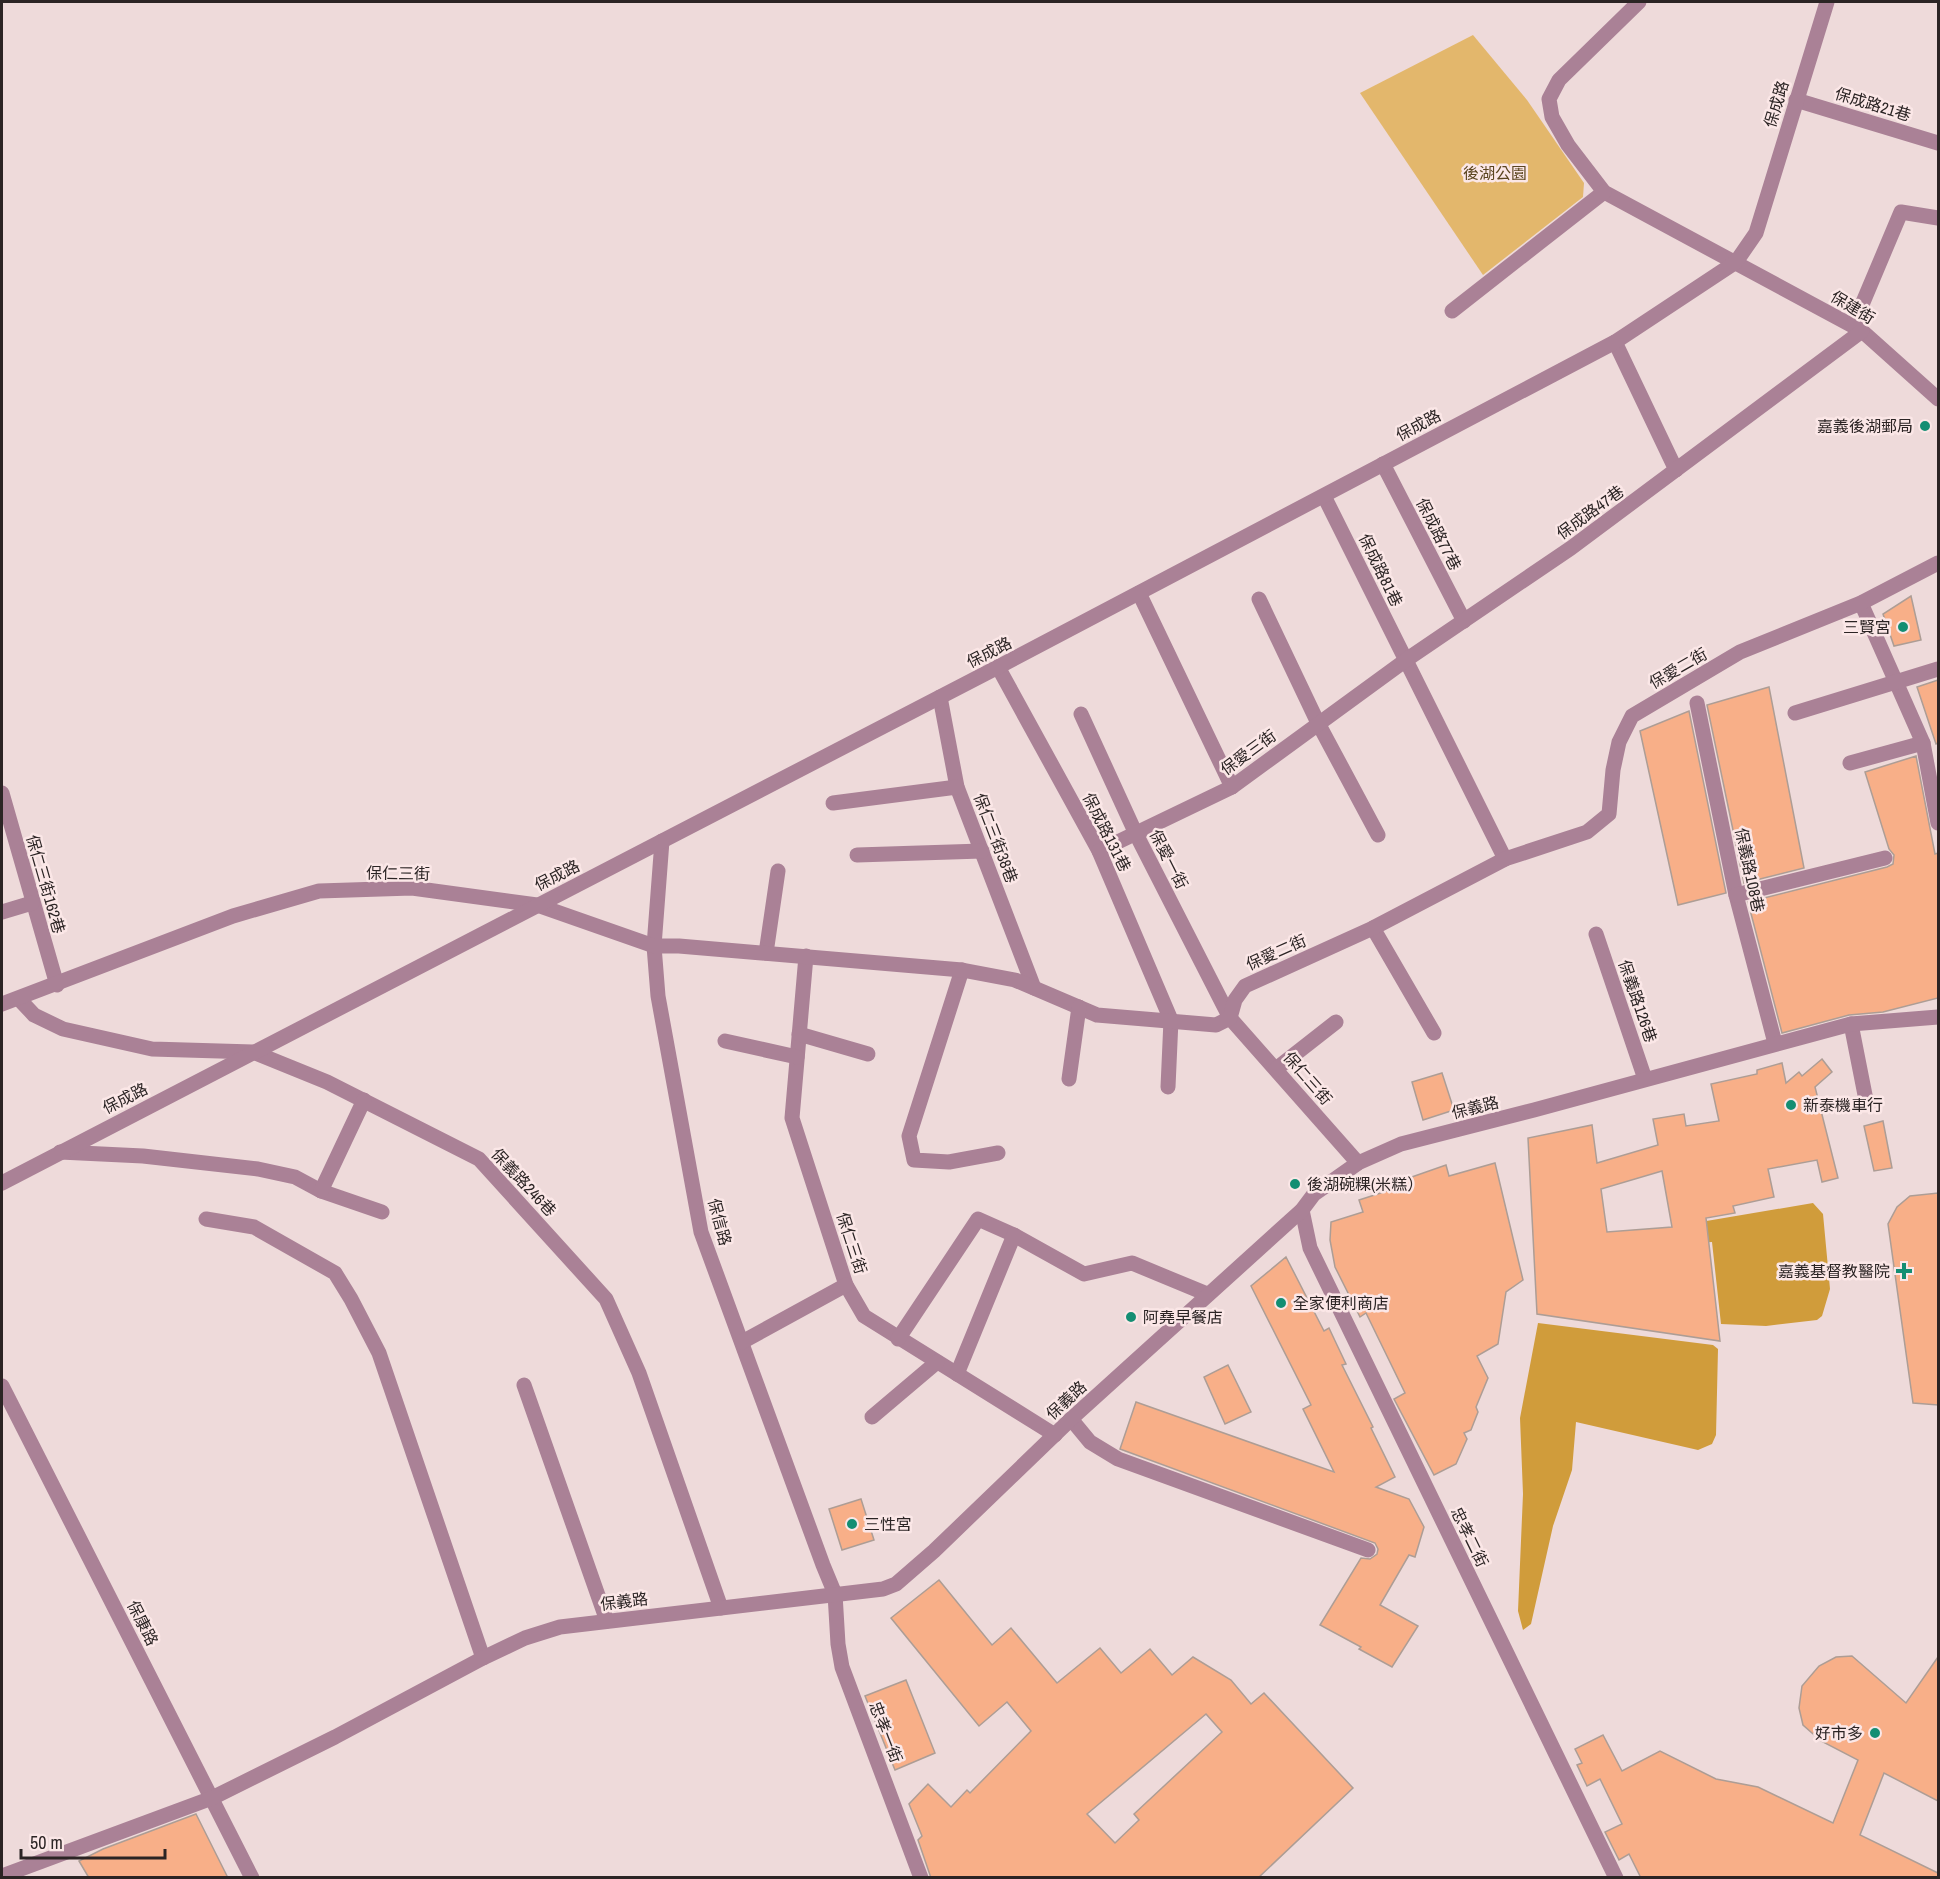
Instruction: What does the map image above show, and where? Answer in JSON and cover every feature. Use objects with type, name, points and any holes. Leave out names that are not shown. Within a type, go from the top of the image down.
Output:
[{"type":"street","points":[[1452,311],[1604,192],[1563,136],[1552,117],[1549,99],[1559,80],[1639,2]]},
{"type":"street","name":"保成路","points":[[2,1183],[998,667],[1615,342],[1736,262],[1756,233],[1827,2]]},
{"type":"street","name":"保成路21巷","points":[[1796,100],[1938,143]]},
{"type":"street","name":"保建街","points":[[1604,192],[1858,329],[1938,399]]},
{"type":"street","points":[[1858,329],[1901,212],[1938,218]]},
{"type":"street","name":"保成路47巷","points":[[1406,660],[1571,548],[1858,329]]},
{"type":"street","points":[[1615,342],[1676,470]]},
{"type":"street","name":"保成路77巷","points":[[1383,464],[1464,621]]},
{"type":"street","name":"保成路81巷","points":[[1324,495],[1406,660]]},
{"type":"street","name":"保愛二街","points":[[1230,1018],[1235,1000],[1245,986],[1373,928],[1505,859],[1587,832],[1609,814],[1613,770],[1619,742],[1632,716],[1740,652],[1861,603],[1938,563]]},
{"type":"street","points":[[1139,593],[1232,787]]},
{"type":"street","points":[[1259,599],[1318,723],[1378,835]]},
{"type":"street","points":[[1861,603],[1923,743],[1938,823]]},
{"type":"street","points":[[1406,660],[1505,859]]},
{"type":"street","name":"保愛三街","points":[[1099,851],[1232,787],[1406,660]]},
{"type":"street","name":"保成路131巷","points":[[998,667],[1099,851],[1170,1020]]},
{"type":"street","points":[[1795,713],[1938,669]]},
{"type":"street","name":"保仁三街38巷","points":[[940,697],[957,787],[1034,988]]},
{"type":"street","name":"保義路108巷","points":[[1697,703],[1736,895],[1775,1043]]},
{"type":"street","name":"保愛一街","points":[[1081,714],[1136,834],[1230,1018]]},
{"type":"street","points":[[1850,763],[1923,743]]},
{"type":"street","points":[[833,803],[957,787]]},
{"type":"street","name":"保仁三街162巷","points":[[2,796],[57,984]]},
{"type":"street","name":"保信路","points":[[662,841],[654,946],[657,996],[701,1232],[835,1594]]},
{"type":"street","points":[[857,855],[982,851]]},
{"type":"street","points":[[1736,895],[1885,858]]},
{"type":"street","points":[[766,953],[778,871]]},
{"type":"street","name":"保仁三街","points":[[2,1004],[233,916],[320,891],[412,888],[537,905],[654,946],[806,956],[962,970],[1015,980],[1097,1015],[1170,1020]]},
{"type":"street","points":[[2,912],[32,903]]},
{"type":"street","points":[[1373,928],[1434,1034]]},
{"type":"street","name":"保義路126巷","points":[[1596,934],[1645,1079]]},
{"type":"street","name":"保仁三街","points":[[806,956],[792,1118],[846,1285],[864,1316],[1054,1435]]},
{"type":"street","points":[[962,970],[909,1136],[914,1160],[949,1162],[998,1153]]},
{"type":"street","name":"保義路246巷","points":[[19,999],[34,1015],[63,1029],[152,1049],[253,1052],[327,1082],[479,1159],[606,1299],[639,1373],[721,1608]]},
{"type":"street","points":[[1069,1079],[1079,1007]]},
{"type":"street","name":"保義路","points":[[2,1876],[212,1798],[525,1638],[560,1627],[883,1589],[896,1584],[934,1551],[1071,1419],[1302,1210],[1314,1194],[1358,1163],[1401,1144],[1775,1043],[1851,1024],[1938,1017]]},
{"type":"street","points":[[1168,1087],[1170,1020],[1216,1025],[1230,1018]]},
{"type":"street","name":"保仁三街","points":[[1230,1018],[1358,1163]]},
{"type":"street","points":[[1276,1069],[1336,1022]]},
{"type":"street","points":[[1851,1024],[1866,1100]]},
{"type":"street","points":[[799,1034],[868,1054]]},
{"type":"street","points":[[725,1041],[797,1058]]},
{"type":"street","points":[[321,1191],[364,1100]]},
{"type":"street","points":[[60,1152],[143,1156],[258,1169],[295,1178],[321,1191],[382,1212]]},
{"type":"street","name":"忠孝二街","points":[[1302,1210],[1310,1248],[1616,1878]]},
{"type":"street","points":[[206,1219],[254,1227],[335,1273],[379,1353],[483,1658]]},
{"type":"street","points":[[898,1339],[978,1219],[1014,1235],[1084,1274],[1132,1263],[1208,1294]]},
{"type":"street","points":[[957,1374],[1014,1235]]},
{"type":"street","points":[[742,1342],[846,1285]]},
{"type":"street","points":[[872,1417],[937,1362]]},
{"type":"street","points":[[524,1385],[607,1621]]},
{"type":"street","name":"保康路","points":[[2,1386],[252,1878]]},
{"type":"street","points":[[1071,1419],[1090,1442],[1118,1459],[1368,1550]]},
{"type":"street","name":"忠孝一街","points":[[835,1594],[842,1667],[921,1878]]},
{"type":"green space","name":"後湖公園","points":[[1473,35],[1527,100],[1584,183],[1583,197],[1483,275],[1360,93]]},
{"type":"shaded area","points":[[1813,1203],[1823,1214],[1830,1289],[1822,1316],[1817,1320],[1766,1326],[1721,1324],[1712,1242],[1679,1244],[1677,1226]]},
{"type":"shaded area","points":[[1538,1323],[1713,1345],[1718,1349],[1716,1435],[1712,1444],[1698,1450],[1576,1422],[1572,1470],[1553,1526],[1531,1624],[1523,1630],[1518,1611],[1523,1494],[1520,1418]]},
{"type":"building","name":"三賢宮","points":[[1911,596],[1921,640],[1894,646],[1883,614]]},
{"type":"building","points":[[1938,680],[1938,743],[1936,744],[1917,687]]},
{"type":"building","points":[[1769,687],[1804,868],[1744,883],[1707,705]]},
{"type":"building","points":[[1689,711],[1726,893],[1678,905],[1640,731]]},
{"type":"building","points":[[1916,756],[1935,854],[1938,853],[1938,998],[1883,1012],[1849,1015],[1782,1033],[1748,902],[1893,864],[1894,855],[1889,849],[1865,772]]},
{"type":"building","points":[[1822,1059],[1832,1072],[1815,1087],[1838,1178],[1822,1182],[1817,1160],[1768,1169],[1774,1197],[1733,1206],[1735,1213],[1706,1218],[1720,1341],[1537,1314],[1528,1138],[1592,1125],[1597,1163],[1658,1145],[1653,1119],[1684,1114],[1686,1126],[1719,1121],[1711,1084],[1757,1074],[1757,1070],[1782,1063],[1786,1083],[1799,1072],[1802,1076]],"holes":[[[1662,1171],[1672,1227],[1607,1232],[1601,1189]]]},
{"type":"building","points":[[1442,1073],[1454,1110],[1423,1120],[1412,1082]]},
{"type":"building","points":[[1883,1121],[1892,1168],[1874,1171],[1864,1126]]},
{"type":"building","points":[[1495,1163],[1523,1280],[1506,1292],[1498,1344],[1477,1356],[1488,1378],[1476,1407],[1478,1412],[1471,1430],[1464,1433],[1467,1439],[1456,1464],[1434,1475],[1394,1399],[1405,1393],[1366,1313],[1360,1317],[1335,1267],[1330,1240],[1331,1222],[1363,1212],[1359,1200],[1387,1191],[1386,1186],[1446,1165],[1449,1176]]},
{"type":"building","points":[[1938,1193],[1938,1405],[1913,1403],[1888,1224],[1897,1207],[1910,1196]]},
{"type":"building","points":[[1286,1257],[1324,1331],[1329,1328],[1346,1364],[1342,1365],[1395,1477],[1376,1487],[1409,1499],[1424,1527],[1415,1557],[1409,1555],[1380,1605],[1418,1626],[1392,1667],[1320,1625],[1361,1558],[1370,1559],[1377,1554],[1378,1549],[1375,1543],[1120,1449],[1136,1402],[1334,1472],[1303,1409],[1311,1405],[1251,1286]]},
{"type":"building","points":[[1228,1365],[1251,1412],[1225,1424],[1204,1377]]},
{"type":"building","name":"三性宮","points":[[861,1499],[874,1540],[842,1550],[829,1509]]},
{"type":"building","points":[[939,1580],[992,1645],[1011,1628],[1057,1683],[1100,1648],[1121,1673],[1150,1649],[1172,1675],[1193,1657],[1231,1680],[1251,1704],[1264,1693],[1353,1788],[1258,1878],[931,1878],[918,1840],[922,1836],[909,1804],[928,1784],[951,1807],[967,1790],[970,1793],[1031,1731],[1007,1702],[979,1726],[891,1618]],"holes":[[[1206,1714],[1222,1732],[1134,1814],[1139,1820],[1115,1843],[1087,1814]]]},
{"type":"building","points":[[1852,1656],[1906,1703],[1938,1657],[1938,1801],[1884,1773],[1860,1835],[1938,1873],[1938,1878],[1641,1878],[1629,1854],[1619,1860],[1605,1832],[1622,1824],[1600,1779],[1587,1786],[1577,1765],[1582,1763],[1575,1749],[1603,1735],[1622,1771],[1660,1751],[1716,1779],[1758,1787],[1833,1823],[1858,1760],[1821,1741],[1803,1725],[1799,1708],[1802,1686],[1819,1666],[1836,1657]]},
{"type":"building","points":[[906,1680],[935,1753],[895,1770],[865,1696]]},
{"type":"building","points":[[196,1814],[228,1878],[89,1878],[79,1861],[103,1849]]},
{"type":"place","name":"嘉義後湖郵局","points":[[1925,426]]},
{"type":"place","name":"三賢宮","points":[[1903,627]]},
{"type":"place","name":"新泰機車行","points":[[1791,1105]]},
{"type":"place","name":"後湖碗粿(米糕）","points":[[1295,1184]]},
{"type":"place","name":"嘉義基督教醫院","points":[[1904,1271]]},
{"type":"place","name":"全家便利商店","points":[[1281,1303]]},
{"type":"place","name":"阿堯早餐店","points":[[1131,1317]]},
{"type":"place","name":"三性宮","points":[[852,1524]]},
{"type":"place","name":"好市多","points":[[1875,1733]]}]
